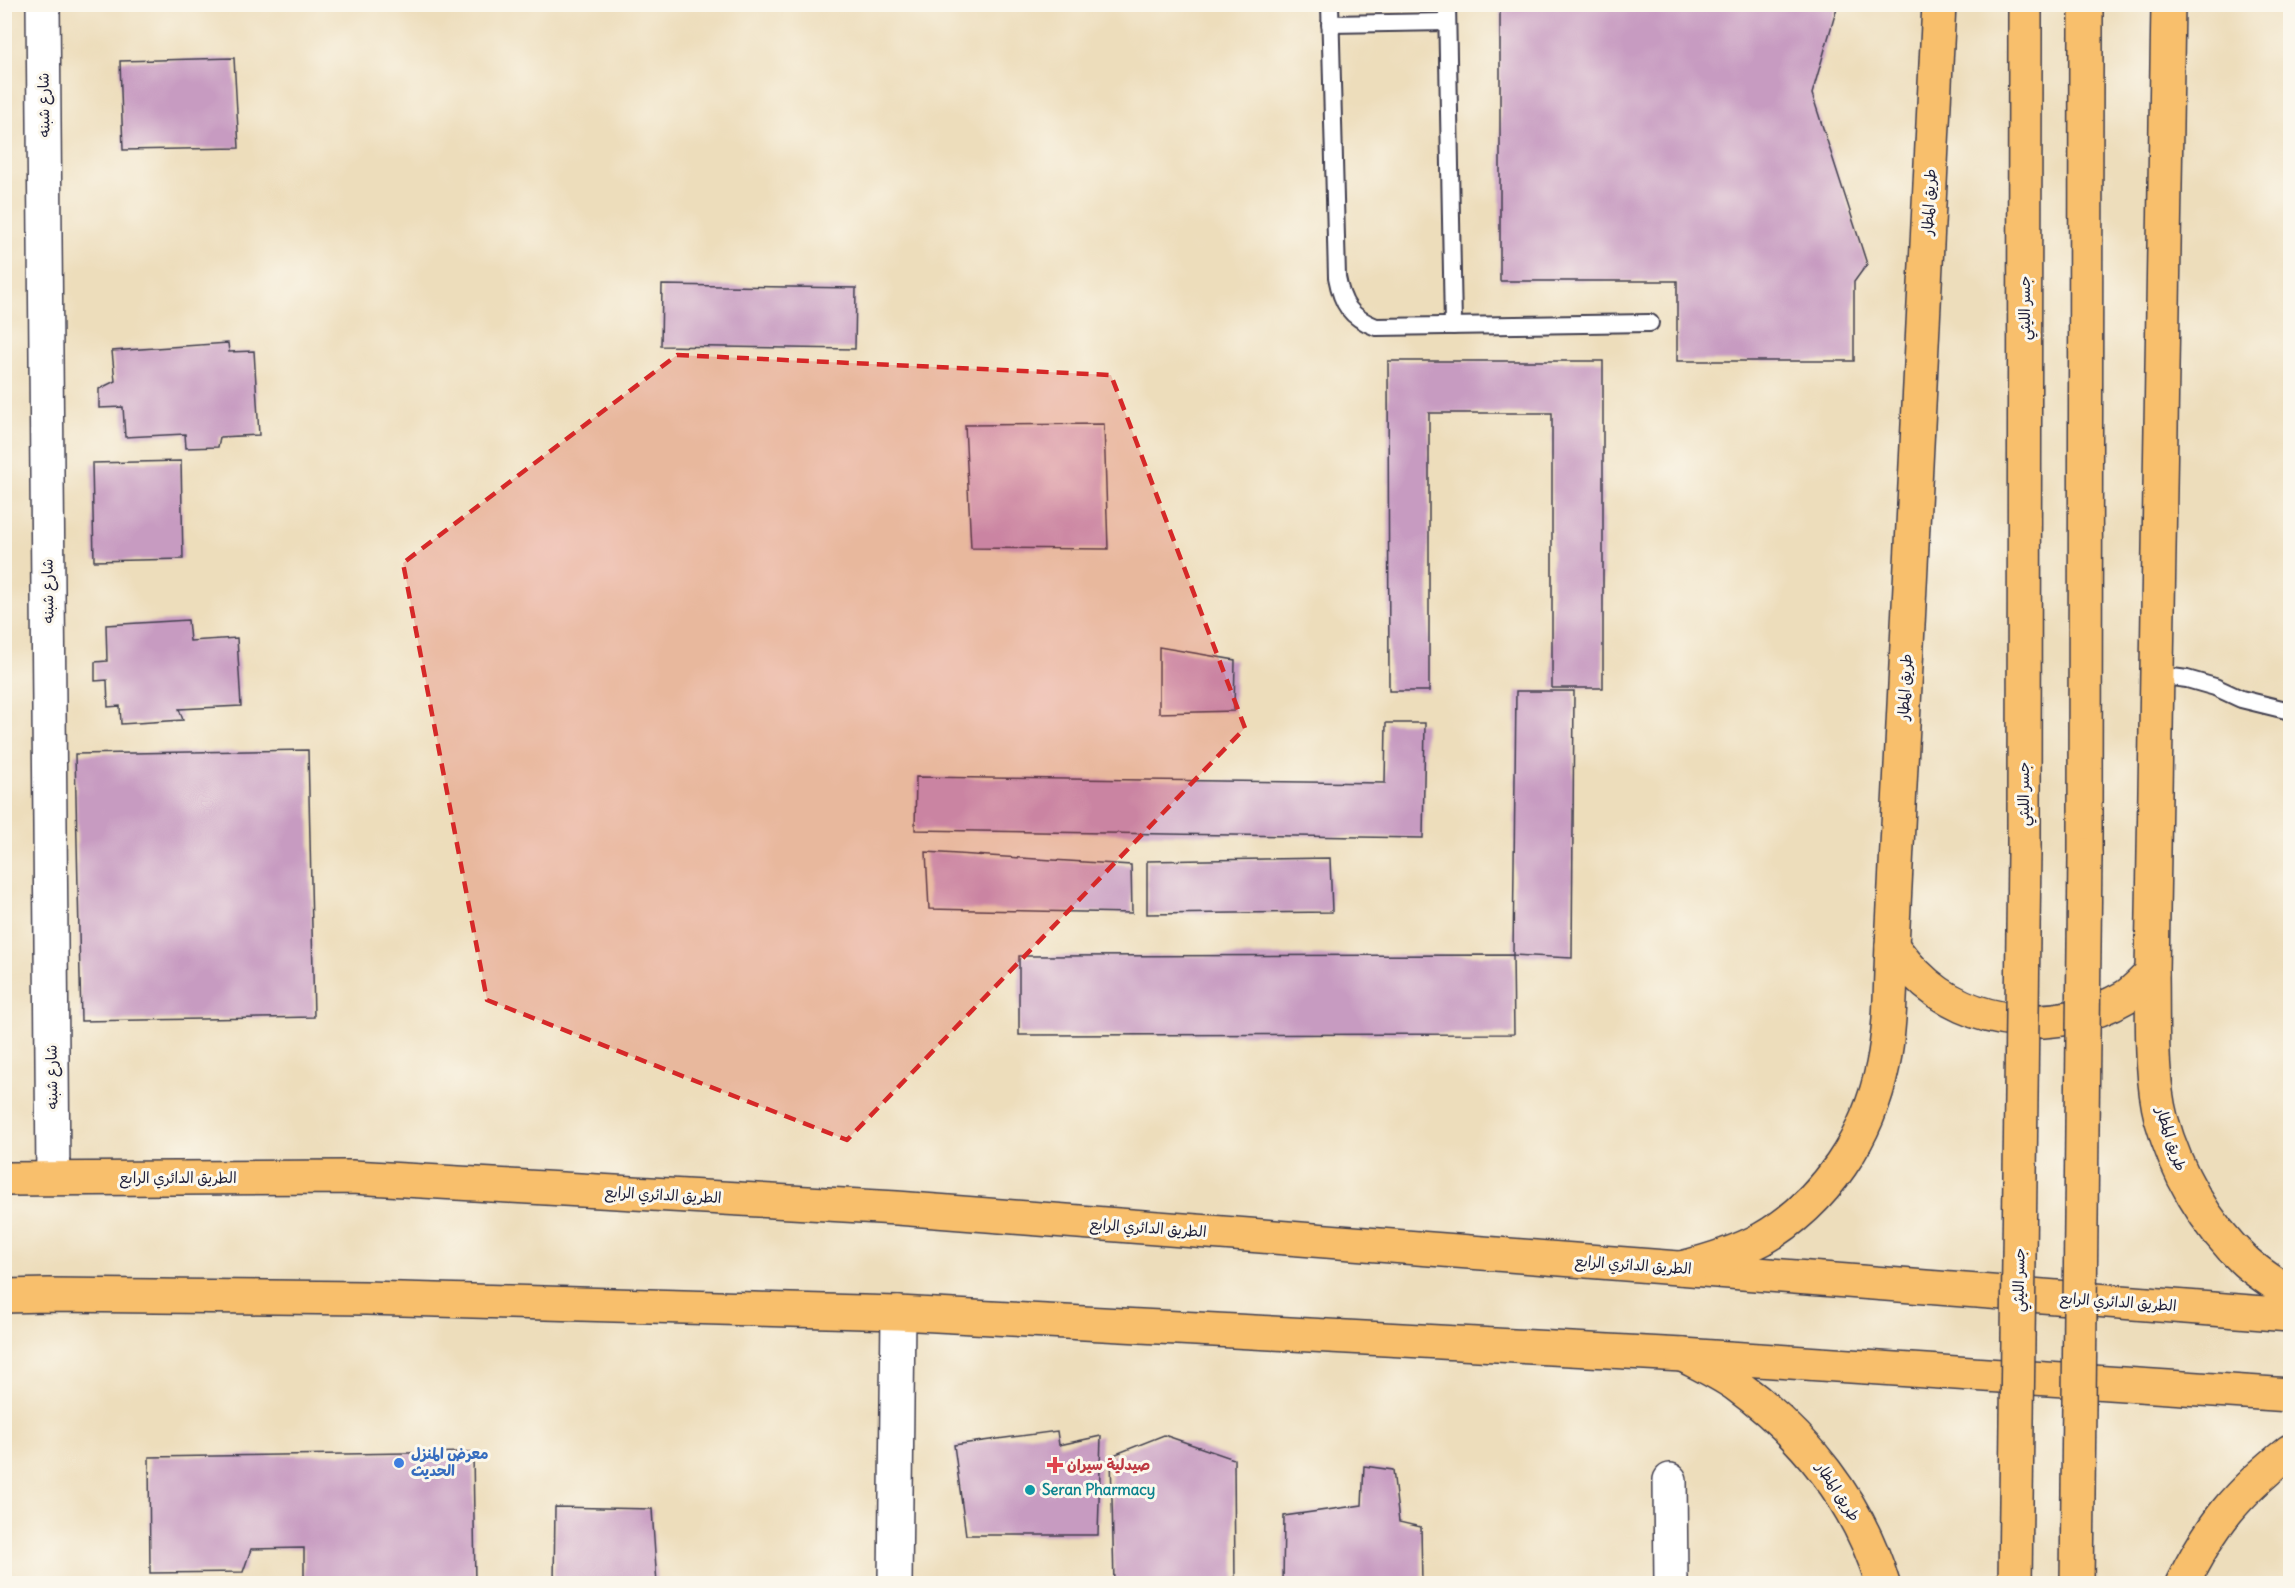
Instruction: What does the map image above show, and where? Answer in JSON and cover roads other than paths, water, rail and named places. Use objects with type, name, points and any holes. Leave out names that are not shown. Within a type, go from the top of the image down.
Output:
[{"type":"main road","name":"طريق المطار","points":[[1681,1269],[1723,1257],[1762,1239],[1798,1213],[1829,1182],[1854,1146],[1872,1106],[1883,1063],[1892,946],[1939,4]]},
{"type":"main road","name":"جسر الليثي","points":[[2015,1584],[2024,850],[2025,4]]},
{"type":"main road","points":[[2077,1584],[2085,855],[2086,4]]},
{"type":"main road","name":"طريق المطار","points":[[2168,4],[2152,973],[2154,1060],[2161,1117],[2180,1171],[2208,1220],[2247,1263],[2290,1294]]},
{"type":"main road","points":[[1892,946],[1917,975],[1947,998],[1981,1013],[2018,1021],[2056,1021],[2093,1012],[2126,996],[2152,973]]},
{"type":"main road","name":"الطريق الدائري الرابع","points":[[4,1179],[352,1177],[897,1209],[2290,1315]]},
{"type":"main road","points":[[4,1296],[49,1294],[366,1298],[898,1313],[1683,1355],[2290,1395]]},
{"type":"main road","name":"طريق المطار","points":[[1683,1355],[1733,1383],[1761,1404],[1779,1419],[1819,1461],[1851,1508],[1876,1560],[1883,1584]]},
{"type":"main road","points":[[2182,1584],[2201,1545],[2226,1509],[2258,1477],[2290,1451]]},
{"type":"street","name":"شارع شبنه","points":[[43,4],[53,1178]]},
{"type":"street","points":[[895,1584],[898,1313]]},
{"type":"street","points":[[1670,1480],[1671,1584]]},
{"type":"lane","points":[[1330,4],[1337,277],[1340,295],[1350,311],[1362,322],[1376,327],[1650,323]]},
{"type":"lane","points":[[1446,4],[1453,326]]},
{"type":"lane","points":[[1330,24],[1447,22]]},
{"type":"lane","points":[[2157,675],[2187,679],[2214,687],[2241,699],[2290,711]]},
{"type":"place","name":"معرض المنزل الحديث","points":[[399,1463]]},
{"type":"place","name":"صيدلية سيران","points":[[1055,1465]]},
{"type":"place","name":"Seran Pharmacy","points":[[1030,1490]]}]
